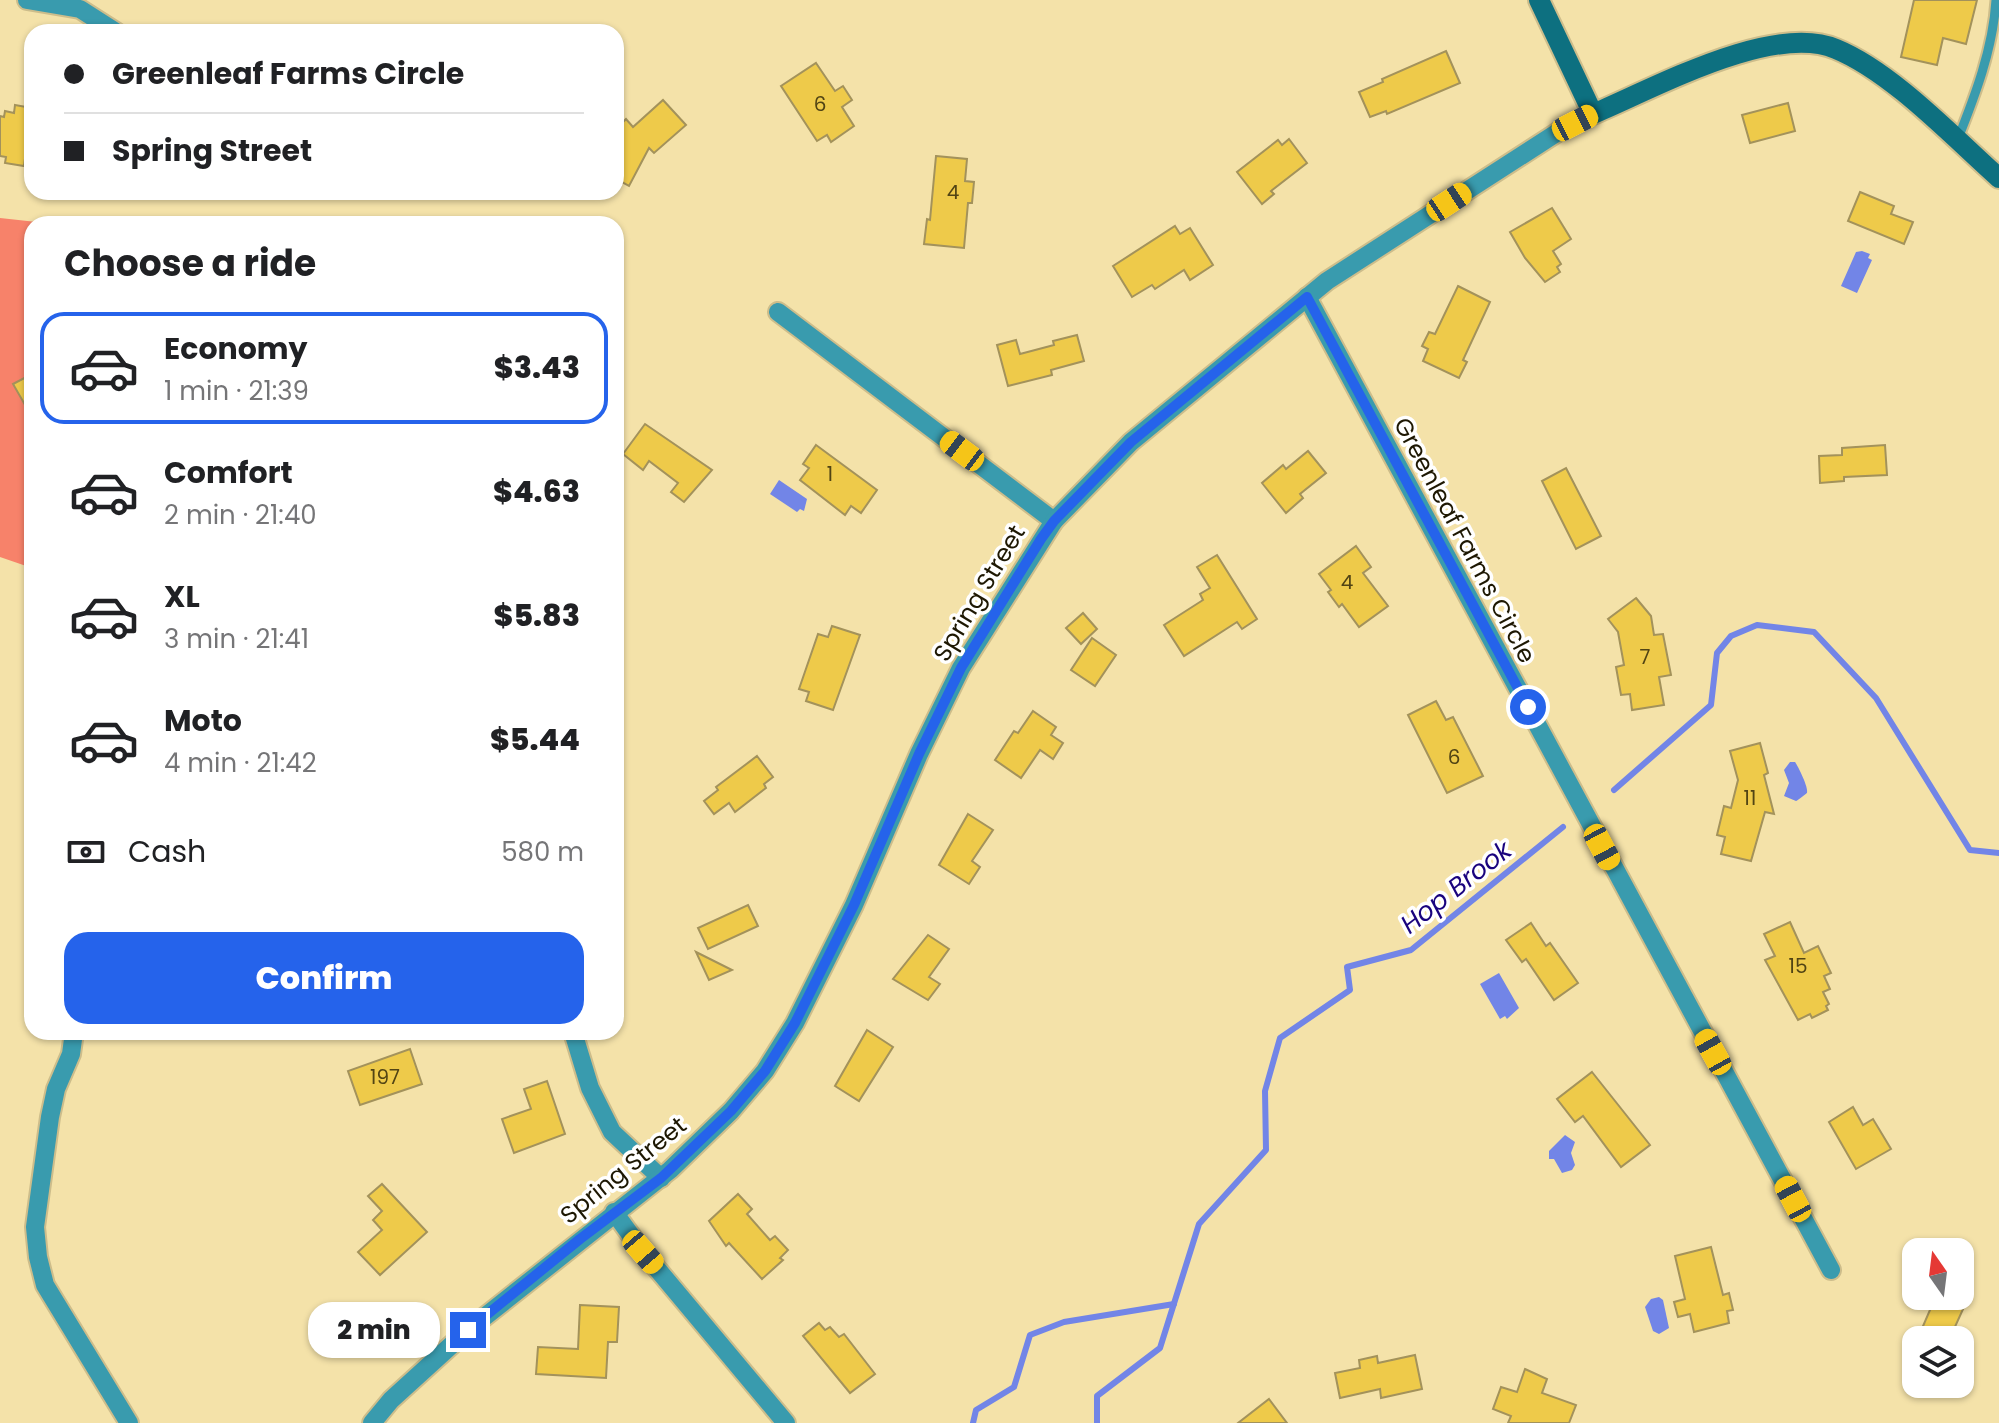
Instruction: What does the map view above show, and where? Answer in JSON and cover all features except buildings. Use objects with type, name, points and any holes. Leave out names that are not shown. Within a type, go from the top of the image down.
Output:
[{"type":"street","points":[[27,0],[80,9],[103,24]]},
{"type":"street","points":[[1539,0],[1593,114]]},
{"type":"street","name":"Spring Street","points":[[372,1423],[428,1364],[614,1212],[661,1178],[731,1111],[765,1071],[795,1023],[854,905],[919,754],[961,668],[1054,521],[1131,442],[1327,281],[1558,132],[1732,55],[1771,46],[1815,44],[1834,47],[1857,59],[1907,96],[1999,178]]},
{"type":"street","name":"Greenleaf Farms Circle","points":[[1307,297],[1831,1270]]},
{"type":"street","points":[[778,312],[1054,521]]},
{"type":"street","points":[[73,1040],[50,1117],[35,1227],[38,1257],[45,1285],[129,1423]]},
{"type":"street","points":[[575,1040],[590,1088],[612,1132],[661,1178]]},
{"type":"street","points":[[614,1212],[643,1252],[786,1423]]},
{"type":"lane","points":[[1957,141],[1976,93],[1995,22],[1996,0]]},
{"type":"shaded area","points":[[0,218],[24,221],[24,565],[0,557]]},
{"type":"water","points":[[1856,252],[1870,254],[1868,258],[1872,260],[1857,293],[1841,286]]},
{"type":"water","points":[[779,480],[807,499],[804,511],[800,509],[797,512],[770,494]]},
{"type":"water","points":[[1790,762],[1795,762],[1807,790],[1796,801],[1784,796],[1789,783],[1784,770]]},
{"type":"water","points":[[1499,973],[1519,1008],[1507,1019],[1505,1016],[1500,1019],[1480,984]]},
{"type":"water","points":[[1565,1135],[1575,1142],[1571,1153],[1575,1165],[1572,1170],[1562,1173],[1554,1159],[1549,1159],[1549,1151]]},
{"type":"water","points":[[1659,1297],[1663,1300],[1669,1328],[1659,1334],[1653,1331],[1645,1307],[1651,1299]]},
{"type":"waterway","name":"Hop Brook","points":[[1614,790],[1711,705],[1717,653],[1731,636],[1757,625],[1814,632],[1876,698],[1970,850],[1999,853]]},
{"type":"waterway","name":"Hop Brook","points":[[1097,1423],[1097,1396],[1160,1348],[1199,1224],[1266,1150],[1265,1091],[1280,1038],[1350,990],[1347,967],[1411,950],[1563,827]]},
{"type":"waterway","points":[[973,1423],[976,1410],[1014,1387],[1030,1335],[1064,1322],[1174,1304]]},
{"type":"route","points":[[468,1330],[661,1178],[731,1111],[765,1071],[795,1023],[854,905],[919,754],[961,668],[1028,557],[1054,521],[1131,442],[1307,297],[1528,707]]}]
